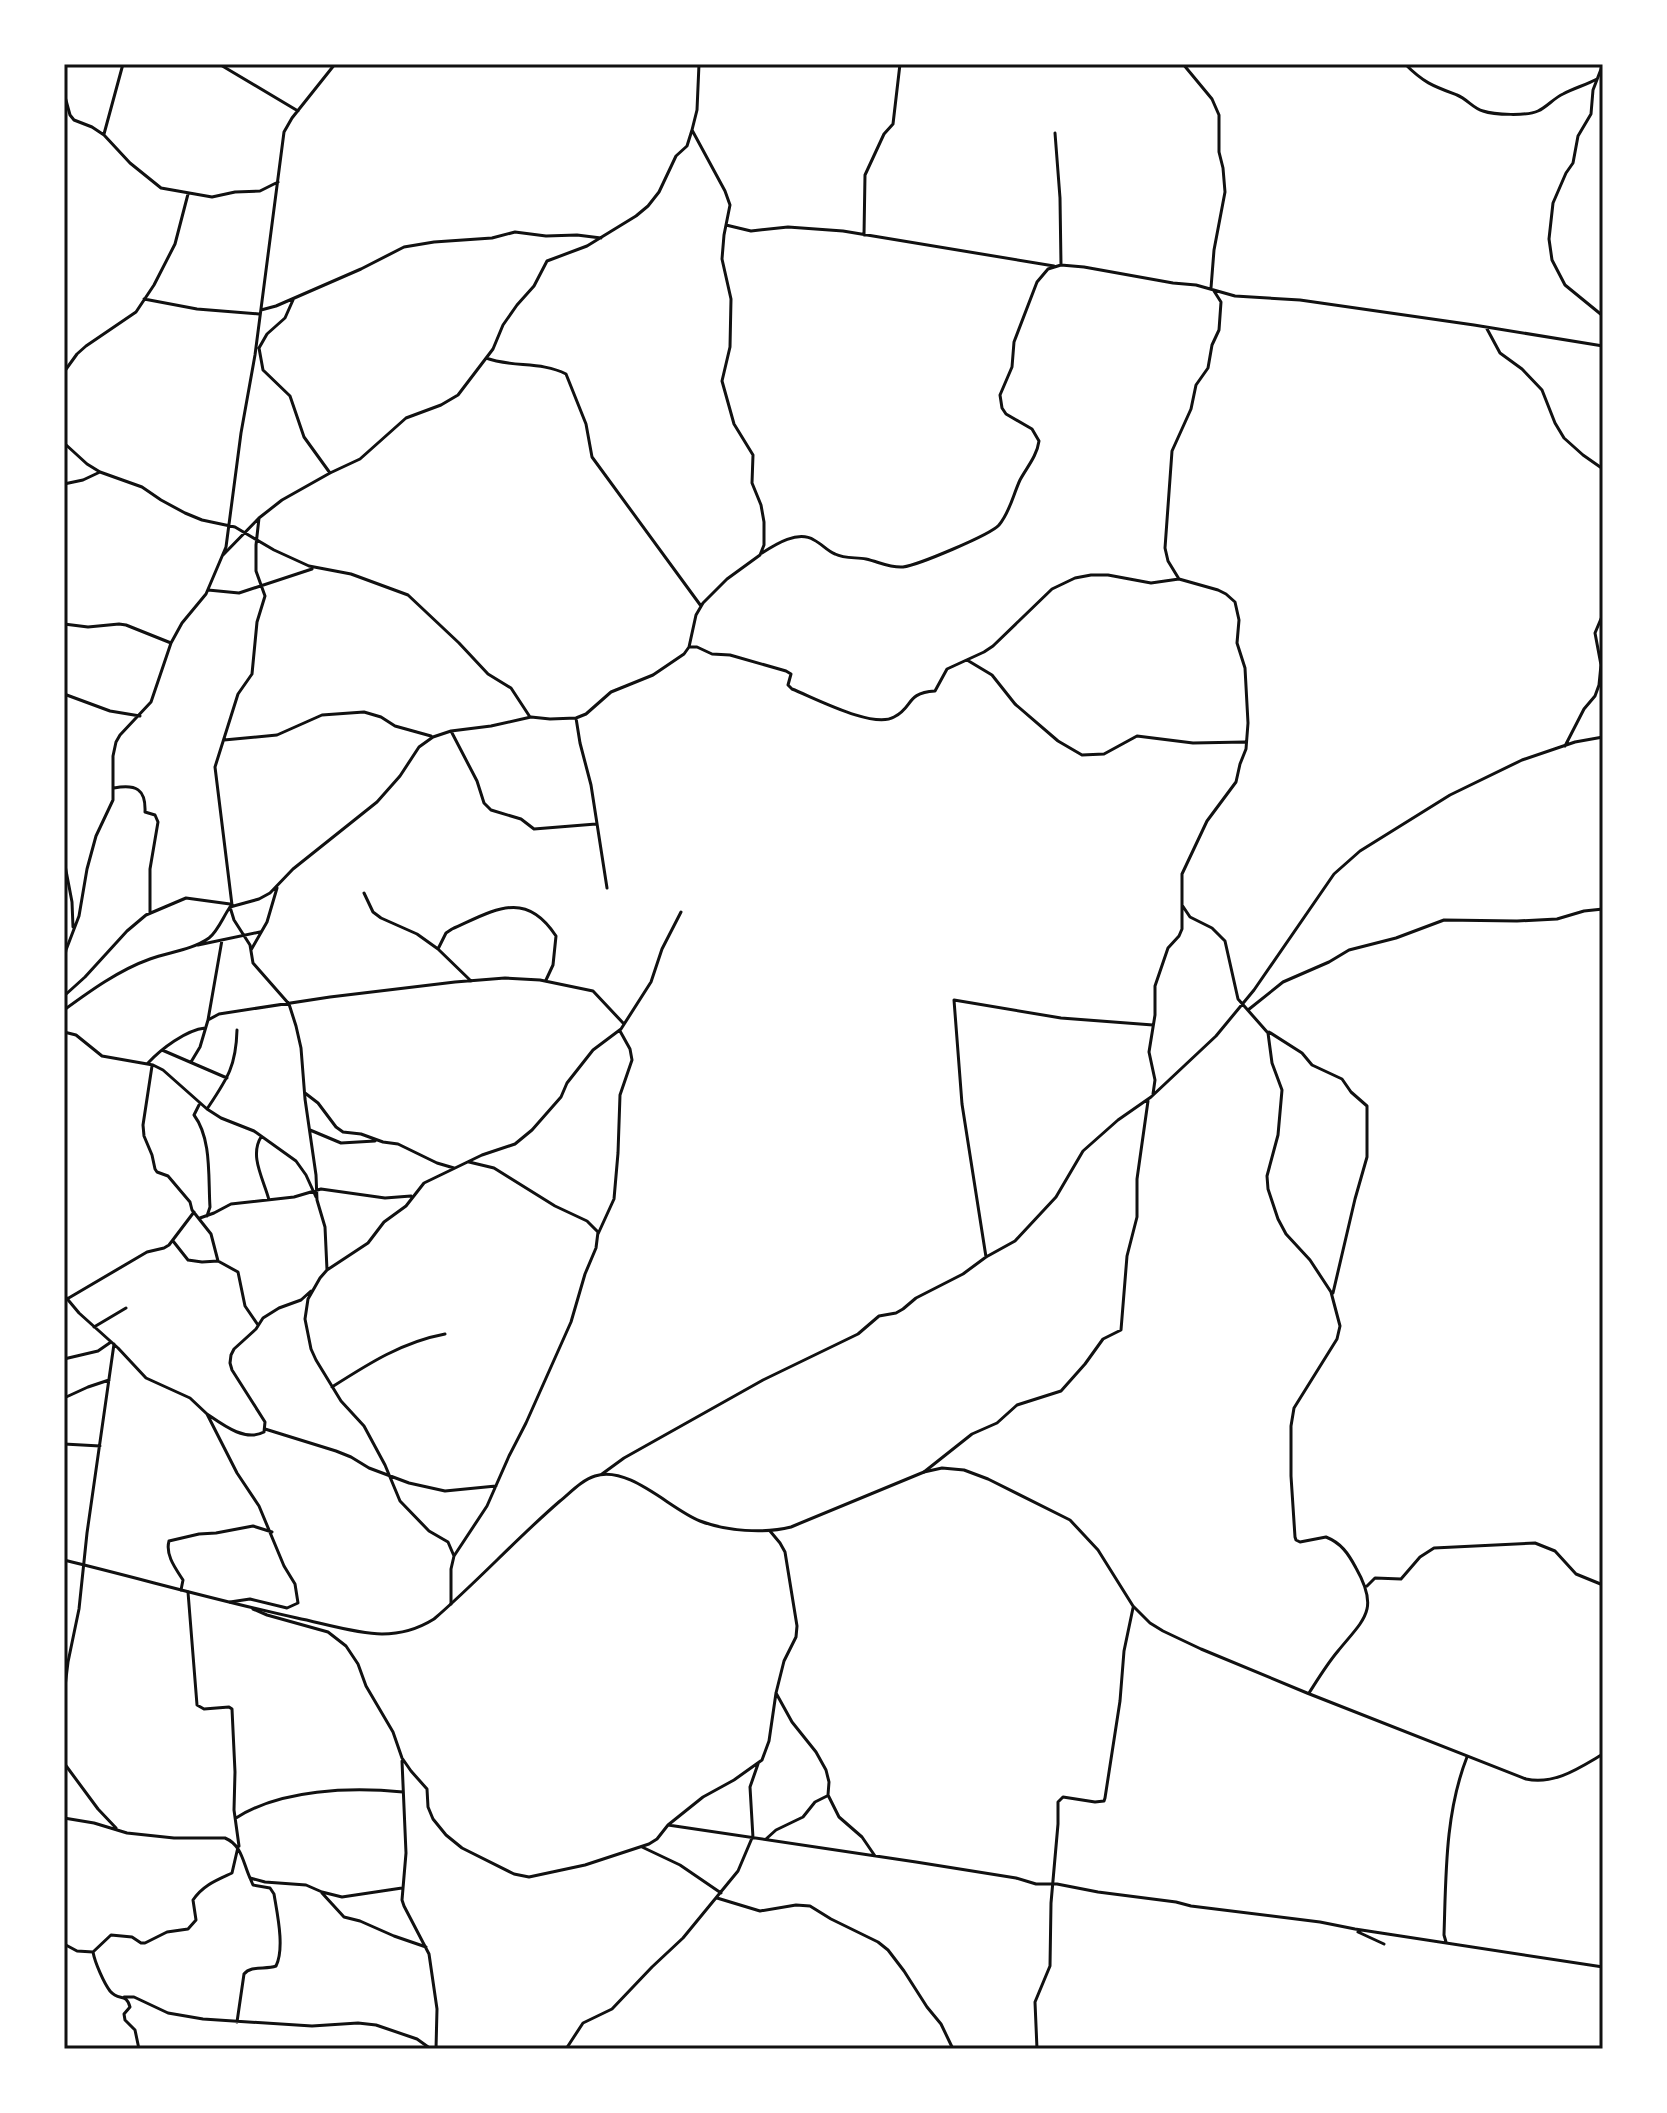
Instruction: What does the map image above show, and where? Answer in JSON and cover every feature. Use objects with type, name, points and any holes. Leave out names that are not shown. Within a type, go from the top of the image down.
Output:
[{"type":"street","points":[[104,135],[123,64]]},
{"type":"street","points":[[219,64],[298,111]]},
{"type":"street","points":[[64,961],[83,900],[91,853],[113,800],[116,742],[151,702],[171,643],[182,623],[208,590],[223,555],[255,355],[284,132],[335,64]]},
{"type":"street","points":[[223,555],[259,518],[282,500],[363,457],[406,418],[451,400],[496,345],[503,325],[538,281],[546,262],[601,238],[636,216],[654,199],[676,156],[687,146],[697,110],[699,64]]},
{"type":"street","points":[[864,235],[865,175],[884,134],[893,124],[900,64]]},
{"type":"street","points":[[1179,579],[1168,561],[1165,548],[1170,461],[1191,409],[1196,385],[1208,368],[1212,345],[1219,330],[1221,302],[1212,289],[1214,250],[1225,192],[1219,152],[1219,115],[1212,99],[1183,64]]},
{"type":"street","points":[[1405,64],[1437,88],[1460,96],[1480,111],[1498,115],[1533,113],[1564,93],[1597,79]]},
{"type":"street","points":[[1603,64],[1593,90],[1591,114],[1578,136],[1575,159],[1553,203],[1549,239],[1552,260],[1565,285],[1603,316]]},
{"type":"street","points":[[64,93],[74,120],[104,135],[161,188],[212,197],[235,192],[277,192]]},
{"type":"street","points":[[692,130],[730,205],[722,259],[731,299],[730,347],[722,381],[734,424],[753,455],[752,483],[764,522],[764,545],[760,555]]},
{"type":"street","points":[[1055,133],[1060,192],[1059,266]]},
{"type":"street","points":[[260,191],[278,182]]},
{"type":"street","points":[[64,372],[77,354],[111,328],[130,318],[144,299],[175,244],[188,194]]},
{"type":"street","points":[[726,225],[751,231],[788,227],[864,235],[1059,266],[1084,267],[1212,289],[1243,298],[1300,300],[1603,346]]},
{"type":"street","points":[[144,299],[183,308],[229,313],[259,312],[361,269],[397,250],[419,244],[492,238],[515,232],[601,238]]},
{"type":"street","points":[[64,996],[127,931],[150,913],[186,898],[231,906],[265,897],[293,869],[377,802],[400,776],[419,747],[433,737],[531,717],[576,718],[586,714],[611,692],[653,675],[684,654],[689,647],[701,606],[727,579],[779,544],[804,536],[834,554],[903,567],[977,539],[997,528],[1037,452],[1039,441],[1032,429],[1006,414],[1000,395],[1012,367],[1014,342],[1033,291],[1041,275],[1059,266]]},
{"type":"street","points":[[255,355],[267,334],[285,318],[294,298]]},
{"type":"street","points":[[1486,327],[1500,353],[1522,369],[1542,390],[1560,432],[1583,455],[1603,469]]},
{"type":"street","points":[[259,348],[265,373],[290,396],[304,437],[330,473]]},
{"type":"street","points":[[486,358],[545,367],[566,374],[586,424],[592,457],[701,606]]},
{"type":"street","points":[[64,443],[100,472],[142,487],[185,513],[247,532],[274,550],[316,568],[351,574],[408,595],[488,674],[511,688],[531,717]]},
{"type":"street","points":[[64,484],[100,472]]},
{"type":"street","points":[[259,518],[256,571],[265,596],[257,622],[252,674],[238,694],[215,762],[215,775],[234,920],[250,945],[253,963],[289,1004],[301,1048],[315,1191],[325,1227],[327,1270]]},
{"type":"street","points":[[208,590],[239,593],[316,568]]},
{"type":"street","points":[[689,647],[786,671],[791,674],[788,685],[792,689],[879,722],[897,716],[916,695],[935,691],[946,671],[993,646],[1052,589],[1075,578],[1108,575],[1151,583],[1179,579],[1218,590],[1235,602],[1239,620],[1237,643],[1245,668],[1247,742],[1236,782],[1207,821],[1182,874],[1181,933],[1168,948],[1157,978],[1149,1056],[1155,1084],[1143,1124],[1137,1179],[1137,1217],[1127,1256],[1121,1330],[1103,1339],[1061,1391],[1017,1405],[997,1423],[972,1434],[924,1472]]},
{"type":"street","points":[[1565,746],[1599,685],[1601,665],[1595,633],[1603,614]]},
{"type":"street","points":[[65,623],[88,627],[126,625],[171,643]]},
{"type":"street","points":[[967,660],[992,675],[1015,704],[1058,741],[1082,755],[1104,754],[1137,736],[1193,743],[1247,742]]},
{"type":"street","points":[[64,694],[110,711],[140,716]]},
{"type":"street","points":[[224,740],[277,735],[317,716],[364,712],[381,717],[395,726],[433,737]]},
{"type":"street","points":[[576,718],[591,785],[607,888]]},
{"type":"street","points":[[451,731],[477,781],[484,803],[491,810],[521,819],[534,829],[596,824]]},
{"type":"street","points":[[64,1560],[249,1607],[382,1634],[422,1626],[451,1604],[544,1515],[590,1478],[602,1474],[624,1458],[763,1380],[858,1334],[879,1316],[903,1309],[1022,1235],[1056,1197],[1083,1151],[1118,1120],[1150,1098],[1216,1036],[1334,874],[1351,857],[1425,809],[1514,764],[1565,746],[1603,737]]},
{"type":"street","points":[[114,788],[127,786],[139,790],[145,798],[145,812],[157,818],[150,869],[150,913]]},
{"type":"street","points":[[64,860],[72,902],[73,931]]},
{"type":"street","points":[[251,950],[271,910],[277,886]]},
{"type":"street","points":[[364,893],[371,909],[381,918],[417,934],[438,949],[471,981]]},
{"type":"street","points":[[1182,905],[1190,917],[1212,928],[1225,941],[1235,993],[1242,1004],[1266,1030],[1302,1053],[1312,1065],[1342,1079],[1368,1108],[1367,1157],[1332,1296]]},
{"type":"street","points":[[190,947],[211,936],[231,906]]},
{"type":"street","points":[[438,949],[449,930],[502,907],[519,907],[541,917],[556,936],[553,965],[545,981]]},
{"type":"street","points":[[1248,1010],[1283,982],[1349,950],[1396,938],[1450,918],[1557,919],[1603,909]]},
{"type":"street","points":[[194,1212],[173,1241],[164,1248],[147,1252],[66,1297],[146,1378],[190,1398],[229,1428],[248,1435],[262,1434],[265,1422],[230,1363],[234,1349],[263,1318],[276,1309],[301,1300],[327,1270],[361,1249],[384,1222],[406,1206],[424,1183],[523,1138],[561,1097],[567,1083],[593,1050],[620,1031],[651,982],[662,949],[681,912]]},
{"type":"street","points":[[64,1010],[138,964],[190,947],[260,932]]},
{"type":"street","points":[[191,1062],[200,1047],[208,1020],[222,940]]},
{"type":"street","points":[[208,1020],[219,1014],[330,997],[505,978],[545,981],[593,991],[624,1024]]},
{"type":"street","points":[[986,1257],[962,1104],[954,1000],[1061,1018],[1153,1025]]},
{"type":"street","points":[[205,1028],[192,1031],[162,1050],[150,1065],[143,1119],[144,1136],[156,1171],[168,1176],[190,1202],[211,1234],[218,1261]]},
{"type":"street","points":[[207,1109],[227,1078],[236,1056],[237,1030]]},
{"type":"street","points":[[1266,1030],[1272,1063],[1282,1090],[1278,1135],[1267,1176],[1268,1189],[1289,1239],[1310,1260],[1332,1296],[1339,1324],[1339,1333],[1330,1351],[1293,1412],[1291,1476],[1295,1537],[1298,1542],[1323,1536],[1348,1552],[1366,1587],[1368,1605],[1360,1625],[1332,1658],[1309,1693]]},
{"type":"street","points":[[451,1604],[454,1556],[480,1519],[526,1423],[571,1322],[598,1234],[614,1199],[620,1095],[632,1060],[620,1031]]},
{"type":"street","points":[[64,1032],[76,1035],[102,1056],[150,1065],[178,1082],[207,1109],[261,1137],[296,1161],[315,1191]]},
{"type":"street","points":[[162,1050],[227,1078]]},
{"type":"street","points":[[305,1093],[318,1103],[340,1131],[405,1147],[454,1168]]},
{"type":"street","points":[[200,1104],[194,1115],[205,1140],[210,1207],[207,1216]]},
{"type":"street","points":[[310,1130],[341,1143],[379,1141]]},
{"type":"street","points":[[261,1137],[256,1146],[256,1158],[269,1200]]},
{"type":"street","points":[[469,1162],[494,1168],[555,1206],[587,1221],[597,1229],[598,1234]]},
{"type":"street","points":[[200,1218],[231,1204],[315,1191],[385,1198],[413,1196]]},
{"type":"street","points":[[173,1241],[188,1260],[218,1261],[238,1272],[245,1306],[258,1325]]},
{"type":"street","points":[[313,1288],[306,1309],[308,1335],[316,1360],[341,1401],[364,1426],[405,1507],[429,1531],[445,1540],[454,1556]]},
{"type":"street","points":[[94,1327],[126,1308]]},
{"type":"street","points":[[332,1387],[383,1355],[416,1341],[445,1334]]},
{"type":"street","points":[[64,1359],[98,1351],[113,1343]]},
{"type":"street","points":[[64,1695],[79,1609],[113,1343]]},
{"type":"street","points":[[64,1398],[109,1380]]},
{"type":"street","points":[[207,1414],[272,1532],[284,1566],[297,1590],[298,1603],[287,1608],[250,1599],[230,1602]]},
{"type":"street","points":[[265,1429],[336,1451],[388,1476],[439,1491],[496,1486]]},
{"type":"street","points":[[64,1444],[100,1446]]},
{"type":"street","points":[[602,1474],[631,1480],[699,1520],[732,1529],[770,1531],[791,1527],[924,1472],[942,1468],[964,1470],[1070,1520],[1098,1550],[1133,1606],[1150,1623],[1172,1636],[1517,1776],[1543,1781],[1560,1777],[1603,1754]]},
{"type":"street","points":[[181,1590],[183,1580],[173,1563],[167,1546],[169,1541],[253,1526],[272,1532]]},
{"type":"street","points":[[566,2049],[581,2025],[612,2009],[676,1945],[738,1871],[752,1838],[750,1787],[758,1763],[766,1751],[776,1693],[797,1626],[785,1552],[770,1531]]},
{"type":"street","points":[[1366,1587],[1375,1578],[1401,1579],[1420,1557],[1434,1548],[1526,1543],[1552,1548],[1576,1574],[1603,1585]]},
{"type":"street","points":[[188,1592],[197,1705],[204,1709],[232,1709],[235,1819],[239,1848],[253,1885],[270,1888],[274,1894],[279,1962],[276,1966],[252,1969],[244,1974],[237,2022]]},
{"type":"street","points":[[1037,2049],[1035,2002],[1050,1966],[1052,1884],[1059,1799],[1104,1801],[1133,1606]]},
{"type":"street","points":[[249,1607],[317,1628],[343,1642],[354,1656],[366,1686],[391,1728],[402,1758],[427,1789],[429,1812],[446,1835],[462,1848],[514,1874],[525,1877],[545,1875],[642,1847],[657,1839],[668,1825],[703,1797],[758,1763]]},
{"type":"street","points":[[776,1693],[792,1722],[822,1761],[828,1778],[828,1795],[839,1817],[862,1837],[875,1856]]},
{"type":"street","points":[[1446,1942],[1449,1834],[1459,1778],[1468,1755]]},
{"type":"street","points":[[93,1952],[95,1962],[116,1997],[134,1997],[180,2016],[312,2026],[376,2025],[417,2039],[434,2049],[437,2009],[429,1954],[404,1906],[402,1888],[406,1853],[402,1758]]},
{"type":"street","points":[[64,1763],[118,1831]]},
{"type":"street","points":[[235,1819],[270,1802],[320,1793],[365,1789],[403,1792]]},
{"type":"street","points":[[766,1839],[776,1830],[803,1817],[815,1802],[828,1795]]},
{"type":"street","points":[[64,1818],[148,1836],[219,1837],[231,1840],[239,1848]]},
{"type":"street","points":[[668,1825],[1016,1878],[1036,1884],[1320,1922],[1603,1967]]},
{"type":"street","points":[[642,1847],[680,1865],[721,1893]]},
{"type":"street","points":[[64,1944],[77,1951],[93,1952],[111,1935],[132,1937],[145,1943],[167,1932],[191,1927],[196,1917],[193,1900],[210,1883],[232,1873],[239,1848]]},
{"type":"street","points":[[250,1878],[306,1885],[342,1897],[402,1888]]},
{"type":"street","points":[[322,1892],[344,1917],[426,1947]]},
{"type":"street","points":[[717,1898],[760,1911],[810,1906],[878,1942],[904,1971],[941,2024],[953,2049]]},
{"type":"street","points":[[1355,1929],[1384,1944]]},
{"type":"street","points":[[124,1997],[130,2005],[124,2014],[125,2020],[135,2030],[139,2049]]}]
